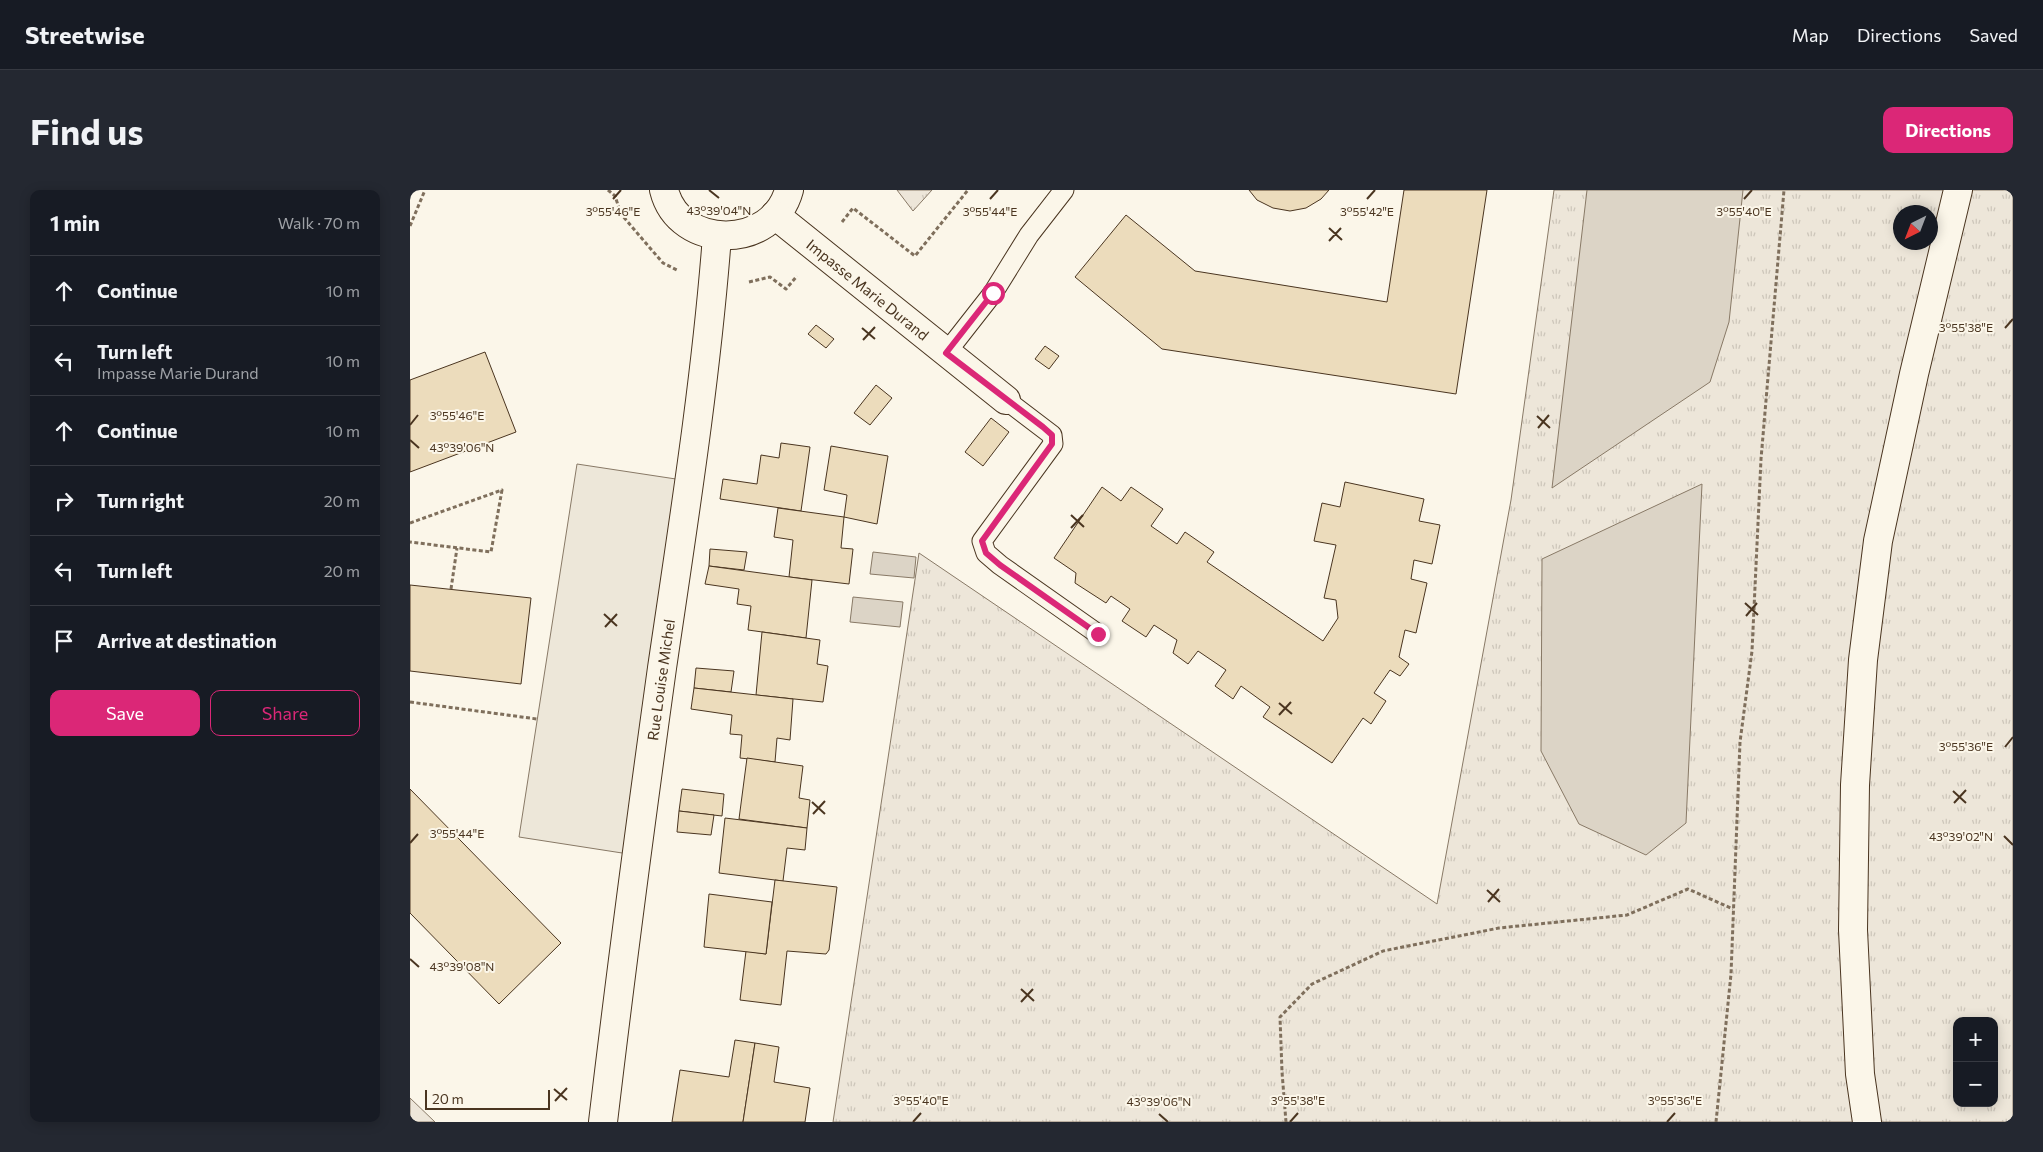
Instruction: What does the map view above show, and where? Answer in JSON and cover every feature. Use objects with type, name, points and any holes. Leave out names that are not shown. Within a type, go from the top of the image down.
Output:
[{"type":"street","points":[[664,190],[678,216],[696,229],[717,236],[738,236],[758,228],[775,215],[787,198],[789,190]]},
{"type":"street","points":[[1868,1122],[1860,1074],[1853,930],[1855,785],[1863,660],[1878,541],[1914,374],[1958,190]]},
{"type":"street","name":"Impasse Marie Durand","points":[[775,215],[1006,400]]},
{"type":"street","name":"Rue Louise Michel","points":[[603,1122],[636,855],[689,481],[714,281],[717,236]]},
{"type":"lane","points":[[946,353],[993,293],[1029,235],[1064,190]]},
{"type":"lane","points":[[1006,400],[1052,435],[1052,444],[982,541],[986,553],[1000,565],[1098,634]]},
{"type":"path","points":[[410,226],[425,190]]},
{"type":"path","points":[[1716,1122],[1731,974],[1740,742],[1752,651],[1761,459],[1784,190]]},
{"type":"path","points":[[410,523],[502,490],[491,552],[410,542]]},
{"type":"path","points":[[450,589],[456,548]]},
{"type":"path","points":[[410,702],[537,719]]},
{"type":"path","points":[[1286,1122],[1280,1017],[1312,984],[1383,951],[1499,928],[1627,915],[1688,889],[1733,909]]},
{"type":"green space","points":[[897,190],[932,190],[913,211]]},
{"type":"green space","points":[[1554,190],[2013,190],[2013,1122],[833,1122],[919,553],[1437,904],[1511,500]]},
{"type":"green space","points":[[410,1098],[435,1122],[410,1122]]},
{"type":"shaded area","points":[[1587,190],[1743,190],[1729,322],[1710,382],[1552,488]]},
{"type":"shaded area","points":[[577,464],[689,481],[635,855],[519,837]]},
{"type":"shaded area","points":[[1702,484],[1686,823],[1646,855],[1579,824],[1541,751],[1542,559]]},
{"type":"shaded area","points":[[873,552],[916,557],[914,578],[870,574]]},
{"type":"shaded area","points":[[853,597],[903,602],[900,627],[850,622]]},
{"type":"building","points":[[1249,190],[1329,190],[1321,199],[1306,208],[1290,211],[1273,208],[1257,200]]},
{"type":"building","points":[[1404,190],[1487,190],[1456,394],[1162,349],[1075,277],[1126,215],[1195,271],[1387,302]]},
{"type":"building","points":[[816,325],[834,339],[826,348],[808,334]]},
{"type":"building","points":[[1045,346],[1059,356],[1049,369],[1035,359]]},
{"type":"building","points":[[485,352],[516,432],[410,472],[410,380]]},
{"type":"building","points":[[876,385],[892,398],[870,425],[854,413]]},
{"type":"building","points":[[991,418],[1009,432],[983,466],[965,452]]},
{"type":"building","points":[[781,443],[810,447],[801,511],[720,499],[723,479],[757,484],[761,455],[779,458]]},
{"type":"building","points":[[831,446],[888,456],[877,524],[844,517],[847,495],[824,490]]},
{"type":"building","points":[[1345,482],[1424,499],[1419,521],[1440,525],[1432,564],[1414,560],[1411,579],[1427,583],[1416,633],[1405,630],[1399,657],[1409,664],[1400,676],[1390,670],[1374,693],[1386,701],[1371,724],[1363,718],[1332,763],[1263,717],[1270,707],[1241,686],[1233,699],[1215,686],[1226,670],[1198,651],[1188,664],[1173,653],[1177,640],[1154,625],[1146,637],[1122,621],[1130,609],[1111,596],[1106,603],[1075,583],[1076,573],[1054,558],[1102,487],[1121,501],[1131,487],[1163,509],[1151,526],[1177,544],[1185,532],[1214,552],[1207,562],[1323,641],[1338,618],[1336,600],[1324,598],[1336,545],[1314,541],[1322,503],[1340,507]]},
{"type":"building","points":[[778,508],[844,517],[841,548],[853,549],[849,584],[789,577],[793,540],[774,537]]},
{"type":"building","points":[[710,549],[747,552],[744,570],[709,566]]},
{"type":"building","points":[[709,566],[812,580],[806,638],[748,630],[751,606],[737,604],[739,589],[705,584]]},
{"type":"building","points":[[410,585],[531,598],[521,684],[410,671]]},
{"type":"building","points":[[762,632],[820,640],[817,664],[828,666],[823,702],[756,695]]},
{"type":"building","points":[[696,668],[734,671],[731,692],[694,688]]},
{"type":"building","points":[[694,688],[793,699],[790,740],[777,738],[775,762],[740,758],[742,735],[730,734],[732,715],[691,709]]},
{"type":"building","points":[[747,758],[803,766],[799,798],[810,800],[807,828],[739,819]]},
{"type":"building","points":[[410,789],[561,943],[499,1004],[410,913]]},
{"type":"building","points":[[682,789],[724,794],[722,816],[679,811]]},
{"type":"building","points":[[679,811],[714,815],[711,835],[677,832]]},
{"type":"building","points":[[725,818],[807,828],[805,850],[787,848],[783,881],[719,873]]},
{"type":"building","points":[[775,880],[837,887],[829,950],[826,954],[787,951],[781,1005],[740,1000],[746,951],[766,954]]},
{"type":"building","points":[[709,894],[772,902],[766,954],[704,947]]},
{"type":"building","points":[[735,1040],[755,1043],[743,1122],[672,1122],[680,1070],[729,1077]]},
{"type":"building","points":[[755,1043],[779,1047],[774,1082],[810,1088],[805,1122],[743,1122]]},
{"type":"route","points":[[993,293],[946,353],[1043,427],[1052,435],[1052,444],[982,541],[986,553],[1000,565],[1098,634]]}]
